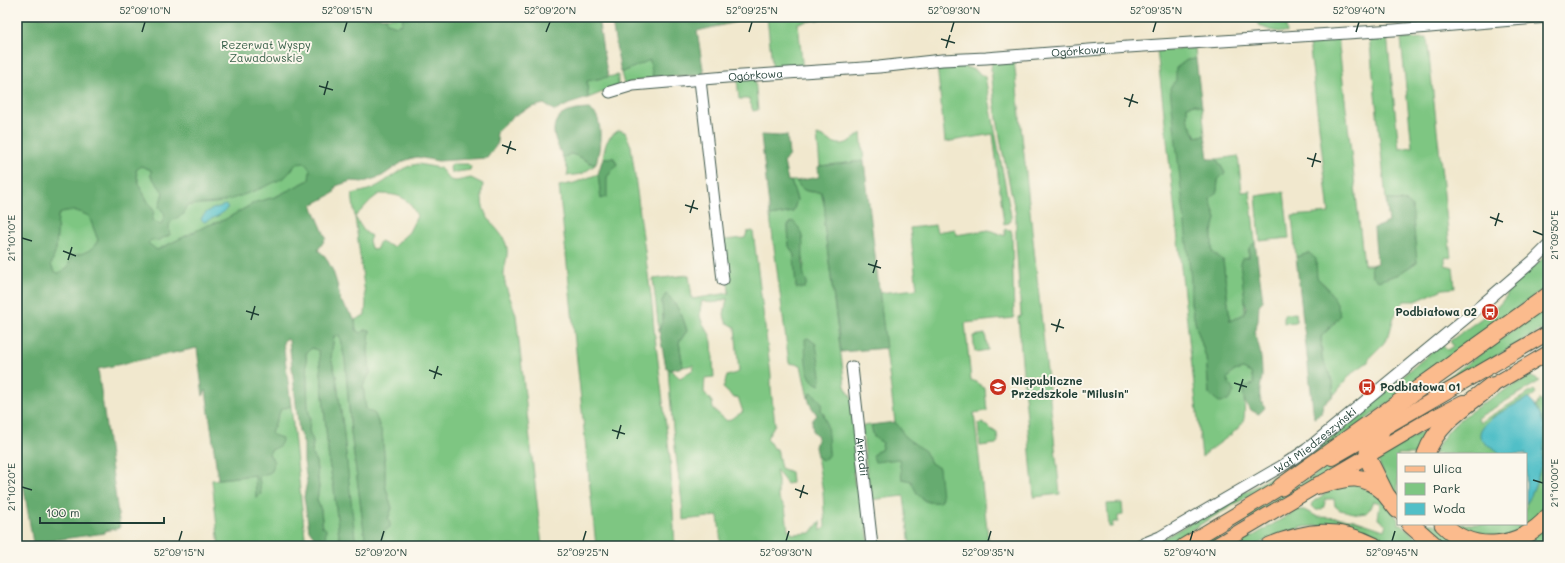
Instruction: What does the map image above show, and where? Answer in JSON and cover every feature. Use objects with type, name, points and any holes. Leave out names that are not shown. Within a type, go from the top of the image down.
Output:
[{"type":"highway","points":[[1281,487],[1548,296]]},
{"type":"highway","points":[[1426,453],[1438,431],[1491,386]]},
{"type":"highway","points":[[1382,431],[1369,449],[1367,457],[1385,492],[1397,509]]},
{"type":"highway","points":[[1319,485],[1344,478],[1357,478],[1372,482],[1385,492]]},
{"type":"highway","points":[[1444,525],[1453,532],[1468,540],[1483,544],[1500,544],[1514,541],[1526,536],[1548,517]]},
{"type":"highway","points":[[1411,525],[1435,546]]},
{"type":"highway","points":[[1270,546],[1297,536],[1324,532],[1349,536],[1374,546]]},
{"type":"main road","name":"Wał Miedzeszyński","points":[[1183,546],[1281,487],[1382,431],[1548,333]]},
{"type":"main road","points":[[1215,546],[1423,423],[1548,353]]},
{"type":"street","name":"Ogórkowa","points":[[610,92],[633,85],[879,67],[942,60],[1394,30],[1548,17]]},
{"type":"street","points":[[700,80],[723,280]]},
{"type":"street","name":"Wał Miedzeszyński","points":[[1138,546],[1160,537],[1282,466],[1306,450],[1335,428],[1489,298],[1548,246]]},
{"type":"street","name":"Arkadii","points":[[852,367],[872,546]]},
{"type":"green space","name":"Rezerwat Wyspy Zawadowskie","points":[[17,17],[386,17],[387,23],[397,26],[402,24],[403,17],[598,17],[608,77],[587,81],[588,98],[569,104],[555,111],[544,104],[517,114],[496,132],[498,143],[487,158],[438,161],[417,157],[413,158],[404,161],[382,176],[364,182],[351,181],[336,186],[334,193],[312,205],[326,238],[318,250],[325,256],[333,271],[340,300],[355,320],[356,330],[361,333],[365,330],[370,330],[368,351],[370,373],[363,386],[366,409],[375,414],[382,433],[385,464],[385,485],[392,508],[388,519],[390,527],[384,532],[380,546],[366,546],[351,433],[345,359],[339,335],[334,336],[331,358],[336,376],[343,426],[356,546],[340,546],[334,489],[329,462],[319,351],[312,348],[306,353],[308,409],[310,417],[309,431],[313,441],[312,453],[316,462],[319,487],[317,500],[321,510],[322,526],[326,529],[325,543],[323,546],[321,546],[309,530],[304,497],[307,482],[304,461],[304,444],[299,431],[289,340],[286,339],[283,342],[291,406],[281,409],[271,433],[282,438],[282,441],[279,446],[271,450],[269,454],[274,462],[272,471],[266,475],[259,475],[261,494],[256,498],[255,475],[218,479],[206,390],[203,396],[197,348],[98,369],[120,528],[105,531],[105,533],[33,543],[17,447]],"holes":[[[305,163],[310,170],[309,180],[275,197],[256,202],[224,220],[206,226],[157,250],[148,243],[151,240],[157,241],[170,235],[169,226],[171,222],[184,214],[186,206],[223,202],[252,192],[286,176],[296,164]],[[141,166],[151,170],[151,176],[163,192],[159,207],[165,214],[161,225],[152,220],[154,211],[145,197],[138,181],[136,170]],[[65,211],[77,211],[89,216],[98,240],[96,244],[87,251],[71,256],[68,267],[59,273],[55,272],[51,265],[56,250],[58,215]]]},
{"type":"green space","points":[[386,17],[403,17],[402,24],[397,26],[387,23]]},
{"type":"green space","points":[[611,17],[735,17],[736,22],[697,31],[704,75],[653,77],[650,60],[621,73]]},
{"type":"green space","points":[[767,17],[828,17],[798,23],[803,71],[773,73]]},
{"type":"green space","points":[[1254,17],[1285,17],[1287,33],[1263,27],[1259,25]]},
{"type":"green space","points":[[1387,35],[1399,149],[1412,147],[1401,39],[1427,38],[1451,258],[1445,257],[1445,265],[1453,267],[1455,288],[1443,289],[1416,301],[1404,301],[1394,317],[1389,335],[1383,344],[1370,357],[1368,362],[1352,373],[1333,396],[1333,385],[1330,374],[1322,359],[1321,337],[1335,323],[1327,287],[1317,278],[1309,253],[1296,257],[1292,216],[1329,213],[1309,41],[1338,38],[1364,265],[1371,265],[1372,275],[1397,275],[1417,262],[1407,202],[1386,199],[1369,36]]},
{"type":"green space","points":[[1195,48],[1196,59],[1187,60],[1176,68],[1191,280],[1191,303],[1196,326],[1206,357],[1209,394],[1233,392],[1227,379],[1234,371],[1243,369],[1251,373],[1254,384],[1243,388],[1245,410],[1243,422],[1235,431],[1202,457],[1157,50]]},
{"type":"green space","points":[[650,59],[653,77],[624,84],[621,73]]},
{"type":"green space","points":[[1196,59],[1202,107],[1194,104],[1187,106],[1187,119],[1196,137],[1205,135],[1208,159],[1217,159],[1225,173],[1218,180],[1217,192],[1210,199],[1216,219],[1212,232],[1212,252],[1223,260],[1230,321],[1244,314],[1246,308],[1240,263],[1242,258],[1249,257],[1249,248],[1255,242],[1263,301],[1259,305],[1258,321],[1254,332],[1259,347],[1262,364],[1260,395],[1265,408],[1259,414],[1251,410],[1246,404],[1243,387],[1254,384],[1251,373],[1243,369],[1234,371],[1227,379],[1234,392],[1228,401],[1219,402],[1209,394],[1206,357],[1196,326],[1191,303],[1191,280],[1170,88],[1176,80],[1176,68],[1187,60]]},
{"type":"green space","points":[[1014,60],[1060,494],[1034,497],[1018,317],[1021,316],[1016,240],[1016,215],[1002,149],[991,69],[992,62]]},
{"type":"green space","points":[[956,63],[974,70],[985,77],[1011,216],[1009,223],[1004,224],[993,134],[945,142],[937,65]]},
{"type":"green space","points":[[618,75],[618,86],[588,98],[587,81]]},
{"type":"green space","points":[[737,78],[755,78],[758,110],[753,111],[749,99],[739,99]]},
{"type":"green space","points":[[1194,104],[1202,107],[1205,135],[1196,137],[1187,119],[1187,106]]},
{"type":"green space","points":[[589,109],[596,115],[600,126],[599,147],[595,165],[580,157],[570,154],[563,158],[554,134],[555,124],[557,119],[561,116],[571,111]]},
{"type":"green space","points":[[619,130],[625,132],[631,146],[652,304],[670,458],[675,546],[596,546],[559,186],[574,183],[598,174],[601,199],[607,177],[617,164],[614,158],[603,158],[605,148],[607,141]]},
{"type":"green space","points":[[861,133],[864,161],[820,166],[817,135],[842,144],[849,142]]},
{"type":"green space","points":[[761,135],[787,135],[789,155],[784,162],[788,181],[791,181],[797,200],[793,212],[770,216]]},
{"type":"green space","points":[[316,150],[309,180],[275,197],[256,202],[224,220],[206,226],[157,250],[48,280],[59,273],[55,273],[51,265],[56,250],[58,215],[66,211],[70,210],[89,216],[98,240],[93,247],[87,251],[72,256],[68,266],[160,225],[152,220],[154,211],[140,186],[136,170],[141,166],[151,170],[151,176],[163,192],[159,207],[185,206],[208,202]]},
{"type":"green space","points":[[570,154],[595,165],[582,174],[567,176],[568,170],[563,158]]},
{"type":"green space","points":[[1238,156],[1242,192],[1250,191],[1255,242],[1249,248],[1244,314],[1230,321],[1223,260],[1212,252],[1212,232],[1216,219],[1210,199],[1217,191],[1218,180],[1225,173],[1217,159]]},
{"type":"green space","points":[[603,158],[614,158],[617,164],[607,177],[607,197],[601,199],[598,174]]},
{"type":"green space","points":[[864,161],[886,348],[841,352],[824,224],[825,212],[821,192],[806,191],[801,188],[796,181],[819,177],[818,167],[820,166]]},
{"type":"green space","points":[[418,164],[440,168],[450,180],[456,181],[471,178],[483,184],[482,199],[485,213],[505,241],[507,256],[504,277],[516,315],[542,546],[380,546],[392,508],[385,485],[385,464],[382,433],[378,421],[366,410],[363,386],[370,373],[368,351],[370,330],[365,330],[361,334],[356,330],[355,320],[365,315],[366,302],[352,194],[376,187],[402,169]],"holes":[[[379,194],[393,195],[402,198],[407,201],[417,216],[409,232],[393,247],[380,241],[376,250],[371,248],[369,241],[371,236],[364,231],[355,217],[371,200]]]},
{"type":"green space","points":[[452,164],[468,164],[471,167],[470,170],[451,172],[450,168]]},
{"type":"green space","points":[[791,181],[796,181],[801,188],[806,191],[821,192],[826,213],[824,224],[845,386],[852,399],[859,471],[853,471],[855,486],[860,487],[864,495],[869,546],[696,546],[721,543],[718,516],[683,520],[668,368],[680,378],[694,369],[693,365],[683,367],[679,342],[687,331],[684,320],[679,311],[666,294],[662,301],[663,319],[659,331],[653,279],[689,275],[692,299],[729,293],[724,240],[745,238],[747,232],[753,231],[771,375],[775,424],[767,438],[773,448],[777,449],[781,468],[791,472],[792,483],[787,484],[776,470],[778,480],[778,498],[785,507],[788,530],[793,534],[811,533],[820,521],[821,531],[825,527],[823,492],[817,456],[822,460],[829,454],[824,414],[810,393],[808,398],[801,365],[789,363],[770,216],[793,212],[797,199]],"holes":[[[793,221],[804,262],[803,276],[796,287],[794,255],[789,246],[788,225]],[[727,298],[724,315],[726,322],[735,327],[739,372],[727,376],[723,388],[734,398],[738,397],[743,412],[727,421],[713,409],[712,402],[704,392],[705,378],[714,377],[712,342],[700,315],[702,301],[715,302]]]},
{"type":"green space","points":[[1284,192],[1289,238],[1260,241],[1256,196]]},
{"type":"green space","points":[[1386,199],[1407,202],[1412,206],[1417,262],[1397,275],[1378,281],[1372,275],[1371,265],[1377,263],[1374,228],[1389,222]]},
{"type":"green space","points":[[793,221],[802,236],[803,271],[807,282],[805,288],[796,288],[794,255],[789,246],[788,225]]},
{"type":"green space","points":[[935,225],[937,232],[955,229],[956,235],[989,230],[1005,236],[1005,229],[1011,230],[1012,234],[1014,318],[965,323],[971,380],[977,382],[985,389],[987,411],[974,413],[989,546],[910,546],[904,496],[870,500],[862,426],[871,425],[874,437],[883,443],[881,450],[876,452],[899,459],[918,495],[925,501],[934,503],[931,463],[923,451],[904,436],[895,422],[879,293],[917,289],[910,228]]},
{"type":"green space","points":[[1309,253],[1316,259],[1317,278],[1332,295],[1339,310],[1340,316],[1321,337],[1322,359],[1330,374],[1333,385],[1333,396],[1323,404],[1321,414],[1314,418],[1296,257]]},
{"type":"green space","points":[[1548,254],[1548,285],[1541,291],[1313,458],[1164,546],[1150,546],[1296,463],[1320,446],[1441,344],[1447,350],[1453,346],[1450,341],[1493,311],[1492,309],[1500,304],[1512,285]]},
{"type":"green space","points":[[666,293],[684,320],[687,331],[679,342],[683,367],[670,370],[666,367],[659,331],[663,319],[662,301]]},
{"type":"green space","points":[[1548,305],[1548,326],[1395,415]]},
{"type":"green space","points":[[1296,313],[1297,322],[1284,323],[1284,314]]},
{"type":"green space","points":[[985,334],[988,350],[975,352],[973,336]]},
{"type":"green space","points":[[339,335],[345,359],[351,433],[366,546],[356,546],[355,544],[343,426],[336,376],[331,358],[334,336]]},
{"type":"green space","points":[[808,338],[816,344],[821,375],[820,385],[811,378],[806,365],[805,339]]},
{"type":"green space","points":[[312,348],[319,351],[329,462],[334,489],[340,546],[323,546],[325,543],[321,510],[317,500],[319,487],[316,462],[312,453],[313,441],[309,431],[310,417],[308,409],[306,353]]},
{"type":"green space","points":[[1530,376],[1540,381],[1477,418],[1480,422],[1534,390],[1536,393],[1529,399],[1528,398],[1491,418],[1483,441],[1496,448],[1499,453],[1434,453],[1439,444],[1451,428],[1483,403]]},
{"type":"green space","points":[[810,393],[813,393],[822,403],[821,410],[824,414],[827,425],[829,454],[822,460],[817,456],[815,447],[818,436],[813,432],[812,421],[817,415],[809,402]]},
{"type":"green space","points":[[1539,400],[1541,400],[1545,408],[1548,406],[1548,504],[1543,512],[1525,529],[1503,537],[1473,535],[1456,525],[1527,525],[1527,502],[1535,487],[1543,452],[1543,419],[1536,407]]},
{"type":"green space","points":[[291,406],[306,546],[219,546],[212,480],[255,475],[257,497],[260,494],[259,475],[274,462],[269,454],[271,450],[280,446],[271,433],[281,409]]},
{"type":"green space","points":[[1441,420],[1421,453],[1397,453],[1397,497],[1391,490],[1377,459]]},
{"type":"green space","points":[[895,422],[905,437],[925,451],[931,463],[939,468],[942,497],[940,502],[928,502],[924,500],[918,495],[911,481],[902,479],[899,459],[875,462],[873,456],[876,452],[881,450],[883,443],[874,437],[871,425]]},
{"type":"green space","points":[[982,423],[997,433],[998,442],[996,444],[980,446],[978,424]]},
{"type":"green space","points":[[1355,453],[1357,456],[1204,546],[1194,546],[1340,460]]},
{"type":"green space","points":[[1354,483],[1378,495],[1397,518],[1397,525],[1403,525],[1424,546],[1388,546],[1379,540],[1342,527],[1328,525],[1304,527],[1284,533],[1253,546],[1229,546],[1253,536],[1297,510],[1304,510],[1318,517],[1354,520],[1384,530],[1386,524],[1378,519],[1380,503],[1373,501],[1366,513],[1359,514],[1340,510],[1335,506],[1334,499],[1325,499],[1321,510],[1316,510],[1312,506],[1314,501],[1338,486]]},
{"type":"green space","points":[[1122,503],[1123,515],[1118,516],[1118,522],[1113,522],[1112,527],[1109,527],[1107,504]]},
{"type":"green space","points":[[1423,525],[1436,525],[1467,546],[1448,546]]},
{"type":"green space","points":[[1548,525],[1548,546],[1518,546]]},
{"type":"green space","points":[[1312,542],[1332,542],[1355,546],[1293,546]]},
{"type":"water","points":[[225,205],[228,207],[221,214],[204,222],[201,219],[208,211]]},
{"type":"water","points":[[1528,398],[1541,416],[1544,427],[1545,438],[1542,463],[1535,487],[1527,502],[1527,453],[1499,453],[1485,443],[1480,435],[1482,428],[1488,422],[1505,410]]},
{"type":"place","name":"Podbiałowa 02","points":[[1490,312]]},
{"type":"place","name":"Niepubliczne Przedszkole \"Milusin\"","points":[[998,387]]},
{"type":"place","name":"Podbiałowa 01","points":[[1367,387]]}]
